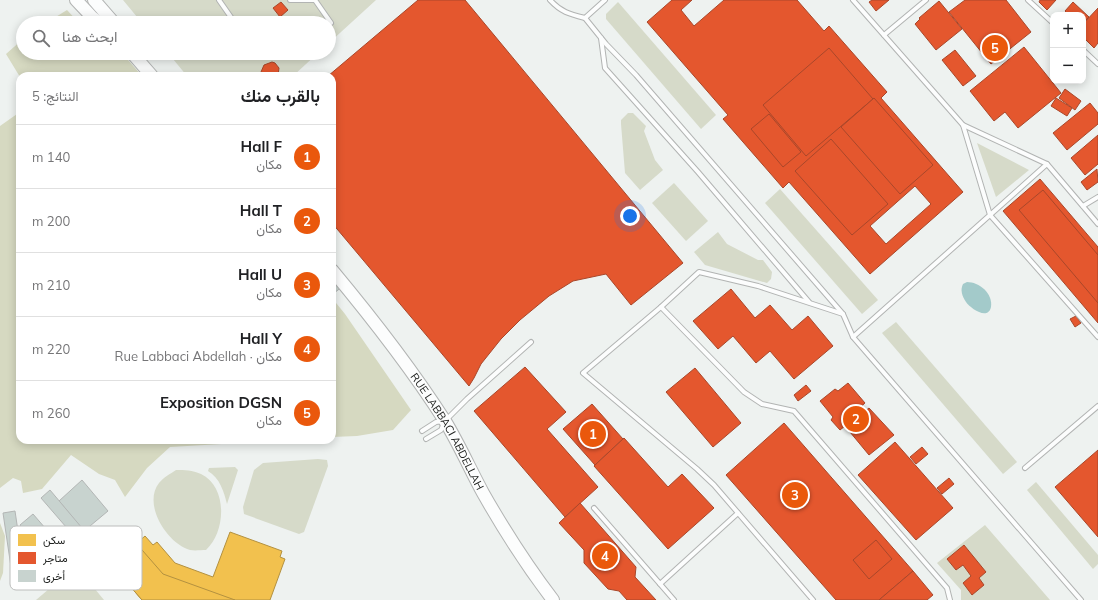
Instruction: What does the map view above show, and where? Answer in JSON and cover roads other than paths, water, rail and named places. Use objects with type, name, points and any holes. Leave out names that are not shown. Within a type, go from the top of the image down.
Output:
[{"type":"street","points":[[76,0],[91,16]]},
{"type":"street","points":[[94,0],[108,16]]},
{"type":"street","points":[[138,60],[149,72]]},
{"type":"street","points":[[146,60],[157,72]]},
{"type":"street","name":"RUE LABBACI ABDELLAH","points":[[336,275],[368,313],[405,363],[510,548],[547,600]]},
{"type":"street","name":"RUE LABBACI ABDELLAH","points":[[336,282],[364,316],[441,425],[530,569],[553,600]]},
{"type":"lane","points":[[219,0],[231,16]]},
{"type":"lane","points":[[290,0],[315,0],[325,16]]},
{"type":"lane","points":[[550,0],[563,12],[585,18],[636,75],[844,314],[853,337],[1081,600]]},
{"type":"lane","points":[[585,18],[605,0]]},
{"type":"lane","points":[[853,0],[963,125],[1046,164],[1098,224]]},
{"type":"lane","points":[[884,35],[926,0]]},
{"type":"lane","points":[[1028,0],[1050,20]]},
{"type":"lane","points":[[600,36],[605,68],[698,172],[809,302]]},
{"type":"lane","points":[[1086,53],[1098,64]]},
{"type":"lane","points":[[963,125],[990,215],[1098,337]]},
{"type":"lane","points":[[853,337],[1046,164]]},
{"type":"lane","points":[[1083,206],[1098,197]]},
{"type":"lane","points":[[813,600],[738,512],[697,469],[583,373],[661,307],[699,272],[758,286],[844,314]]},
{"type":"lane","points":[[661,307],[744,392],[762,404],[794,412],[947,588],[950,600]]},
{"type":"lane","points":[[426,439],[467,399],[531,342]]},
{"type":"lane","points":[[1025,468],[1098,406]]},
{"type":"lane","points":[[422,431],[441,425]]},
{"type":"lane","points":[[594,508],[674,600]]},
{"type":"lane","points":[[660,584],[738,512]]},
{"type":"water","points":[[972,282],[984,289],[990,297],[991,307],[989,311],[986,313],[979,312],[966,302],[962,288],[963,284]]},
{"type":"place","name":"Exposition DGSN","points":[[995,48]]},
{"type":"place","name":"Hall T","points":[[856,419]]},
{"type":"place","name":"Hall F","points":[[593,434]]},
{"type":"place","name":"Hall U","points":[[795,495]]},
{"type":"place","name":"Hall Y","points":[[605,556]]}]
